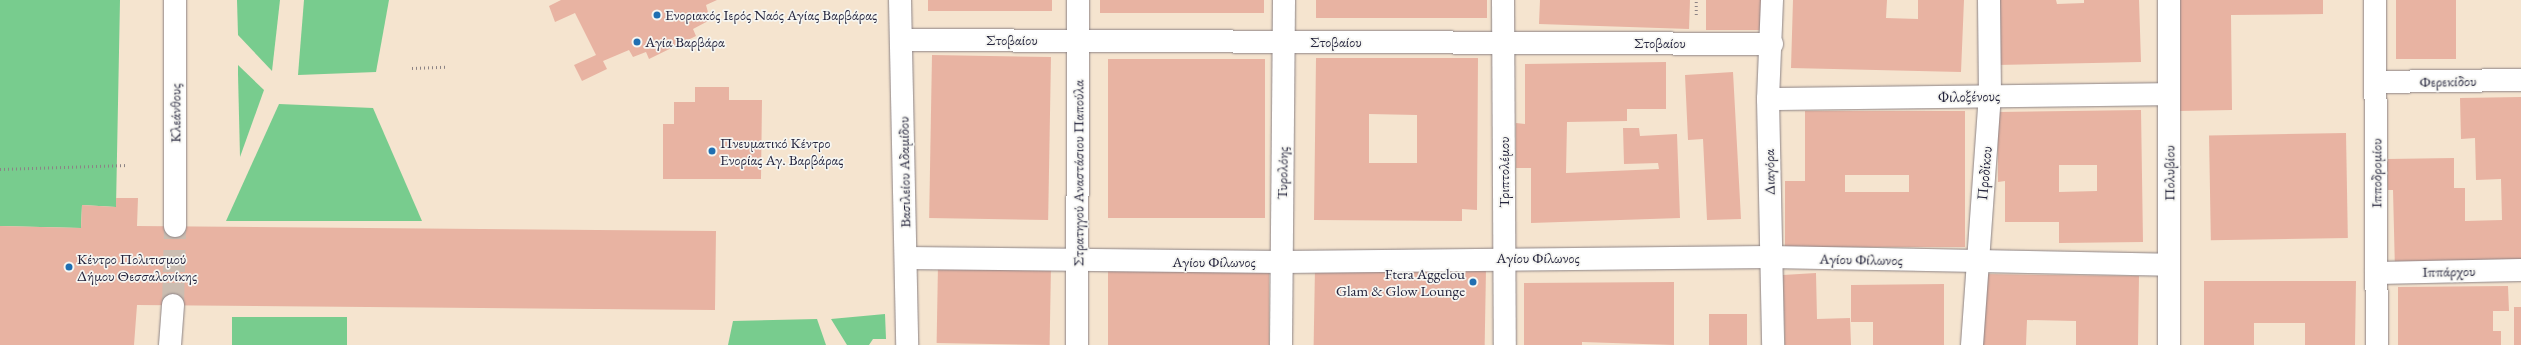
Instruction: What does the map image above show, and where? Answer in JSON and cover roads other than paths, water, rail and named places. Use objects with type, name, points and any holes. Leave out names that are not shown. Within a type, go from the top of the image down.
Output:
[{"type":"street","name":"Κλεάνθους","points":[[175,226],[176,0]]},
{"type":"street","name":"Βασιλείου Αδαμίδου","points":[[900,0],[908,345]]},
{"type":"street","name":"Στρατηγού Αναστάσιου Παπούλα","points":[[1077,345],[1078,0]]},
{"type":"street","name":"Τυρολόης","points":[[1281,345],[1284,0]]},
{"type":"street","name":"Τριπτολέμου","points":[[1503,0],[1505,345]]},
{"type":"street","name":"Διαγόρα","points":[[1772,0],[1772,44],[1768,99],[1770,257],[1773,345]]},
{"type":"street","name":"Προδίκου","points":[[1972,345],[1990,96],[1989,0]]},
{"type":"street","name":"Πολυβίου","points":[[2169,0],[2169,345]]},
{"type":"street","name":"Ιπποδρομίου","points":[[2375,0],[2376,345]]},
{"type":"street","name":"Στοβαίου","points":[[901,40],[1772,44]]},
{"type":"street","name":"Φερεκίδου","points":[[2375,82],[2521,80]]},
{"type":"street","name":"Φιλοξένους","points":[[1768,99],[2169,94]]},
{"type":"street","name":"Αγίου Φίλωνος","points":[[906,258],[1078,262],[1282,262],[1505,258],[1770,257],[2170,265]]},
{"type":"street","name":"Ιππάρχου","points":[[2376,272],[2521,270]]},
{"type":"street","points":[[170,345],[173,305]]},
{"type":"tunnel","points":[[173,305],[175,226]]},
{"type":"place","name":"Ενοριακός Ιερός Ναός Αγίας Βαρβάρας","points":[[657,15]]},
{"type":"place","name":"Αγία Βαρβάρα","points":[[637,42]]},
{"type":"place","name":"Πνευματικό Κέντρο Ενορίας Αγ. Βαρβάρας","points":[[712,151]]},
{"type":"place","name":"Κέντρο Πολιτισμού Δήμου Θεσσαλονίκης","points":[[69,267]]},
{"type":"place","name":"Ftera Aggelou Glam & Glow Lounge","points":[[1473,282]]}]
